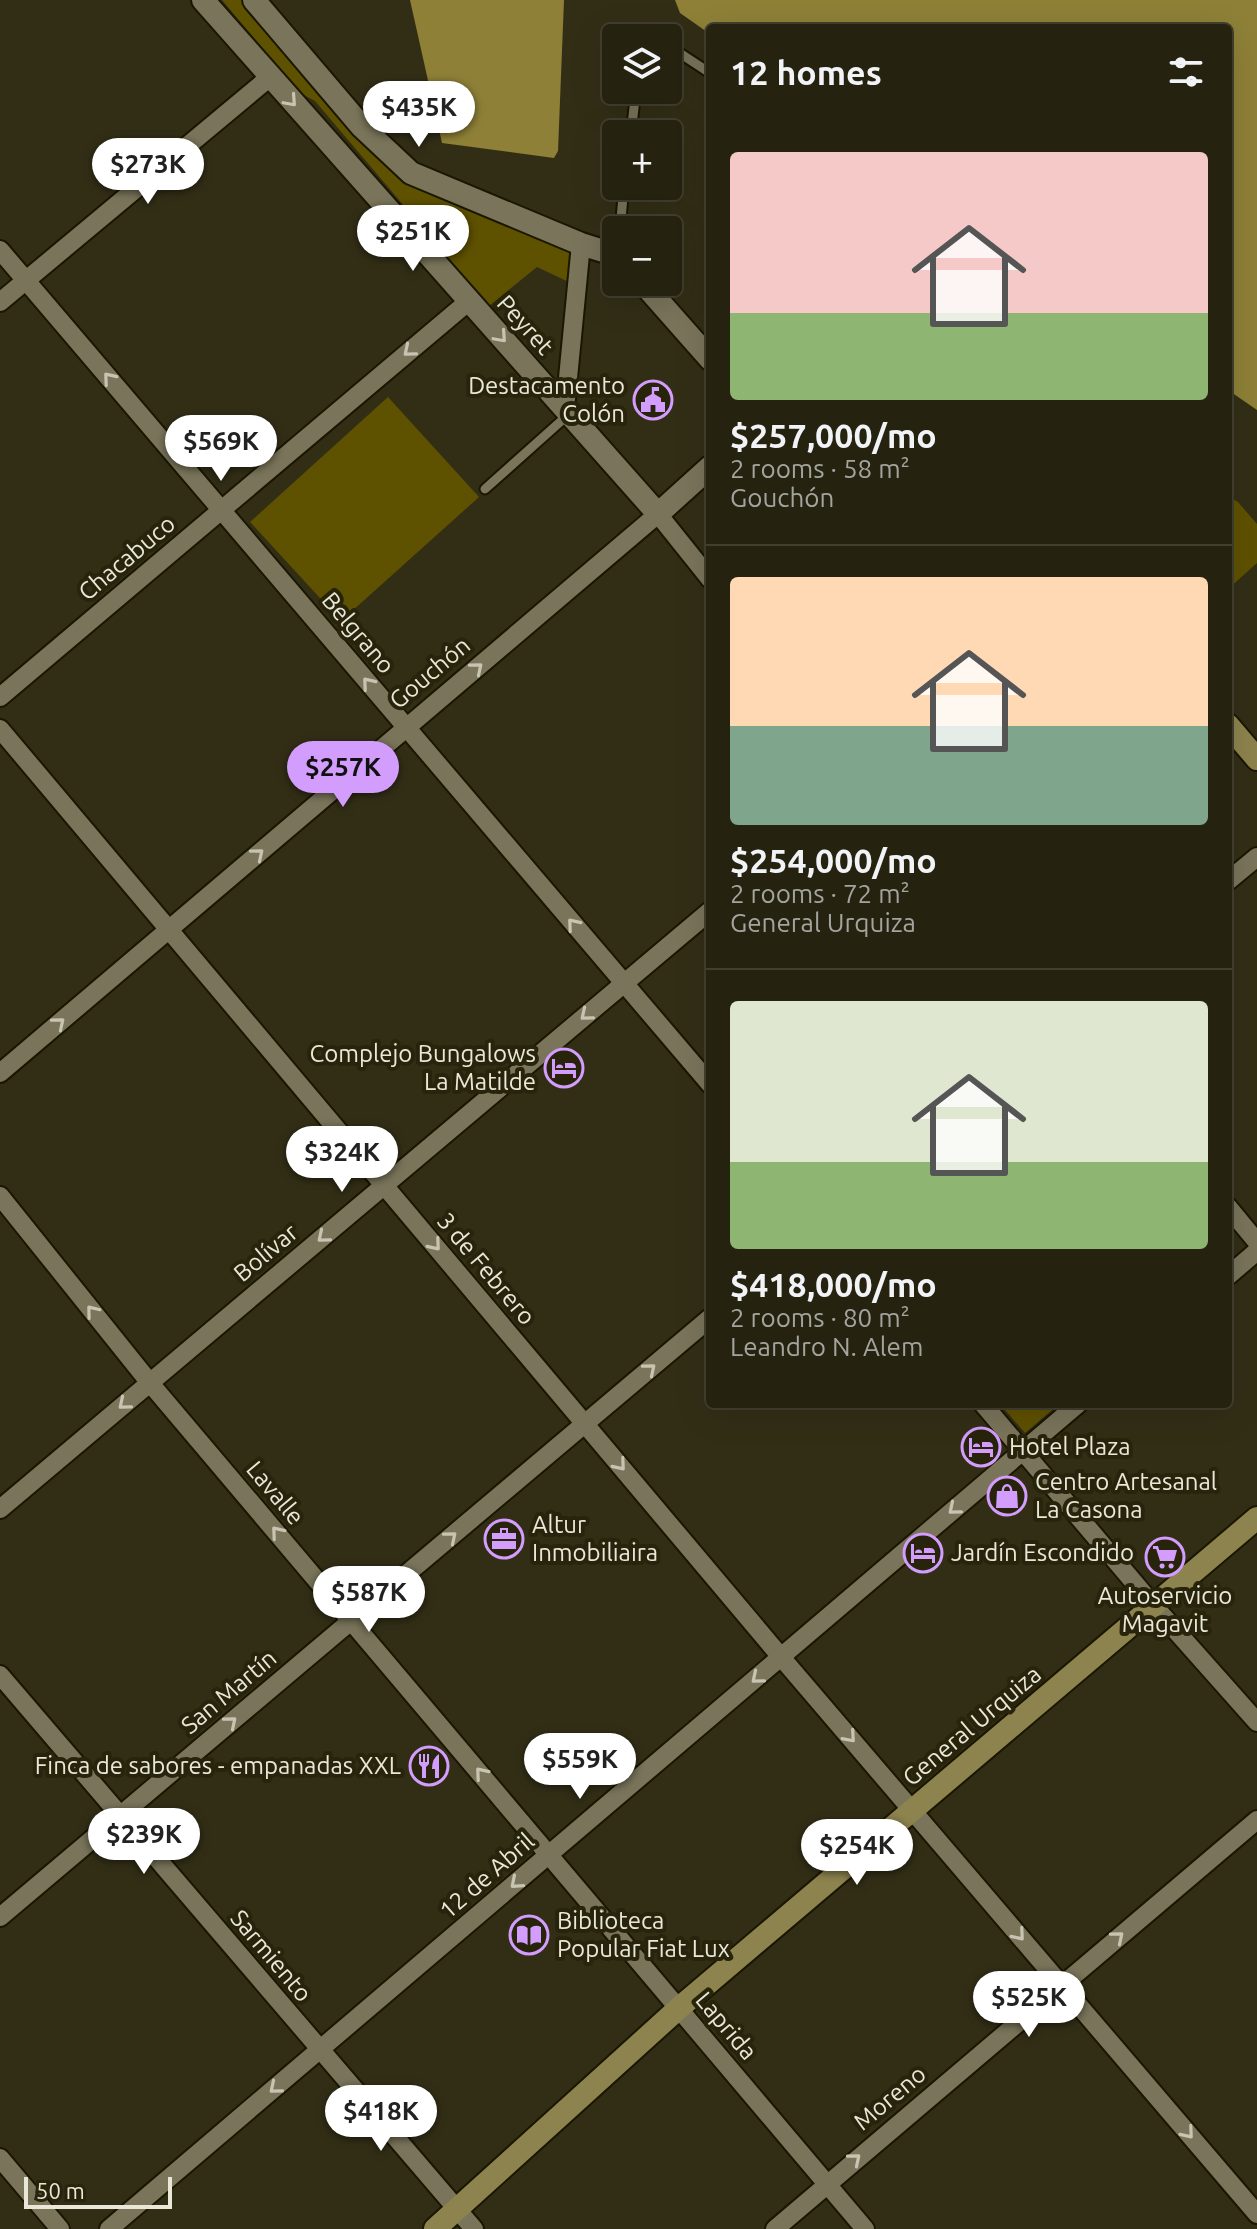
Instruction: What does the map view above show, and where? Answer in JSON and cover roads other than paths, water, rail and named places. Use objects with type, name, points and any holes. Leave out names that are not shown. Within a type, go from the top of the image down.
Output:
[{"type":"main road","points":[[1232,730],[1257,759]]},
{"type":"main road","name":"General Urquiza","points":[[435,2229],[679,2008],[1257,1518]]},
{"type":"street","name":"Peyret","points":[[203,0],[658,514],[706,574]]},
{"type":"street","points":[[254,0],[362,127],[411,173],[602,251]]},
{"type":"street","points":[[0,302],[270,77]]},
{"type":"street","points":[[567,411],[581,244]]},
{"type":"street","name":"Belgrano","points":[[0,250],[706,1079]]},
{"type":"street","points":[[654,296],[706,354]]},
{"type":"street","name":"Chacabuco","points":[[0,697],[469,301]]},
{"type":"street","name":"Gouchón","points":[[0,1073],[706,471]]},
{"type":"street","name":"3 de Febrero","points":[[0,729],[781,1657],[1257,2214]]},
{"type":"street","points":[[1232,878],[1257,857]]},
{"type":"street","name":"Bolívar","points":[[0,1509],[706,914]]},
{"type":"street","name":"Lavalle","points":[[0,1196],[150,1383],[550,1853]]},
{"type":"street","points":[[1232,1212],[1257,1242]]},
{"type":"street","points":[[1232,1273],[1257,1251]]},
{"type":"street","name":"San Martín","points":[[0,1917],[706,1321]]},
{"type":"street","points":[[986,1408],[1257,1722]]},
{"type":"street","name":"12 de Abril","points":[[109,2229],[1073,1408]]},
{"type":"street","name":"Sarmiento","points":[[0,1675],[474,2229]]},
{"type":"street","name":"Moreno","points":[[775,2229],[1257,1820]]},
{"type":"street","name":"Laprida","points":[[550,1853],[865,2229]]},
{"type":"street","points":[[0,2158],[60,2229]]},
{"type":"street","points":[[1251,2229],[1257,2224]]},
{"type":"lane","points":[[682,55],[706,70]]},
{"type":"lane","points":[[485,489],[567,411]]},
{"type":"place","name":"Destacamento Colón","points":[[653,400]]},
{"type":"place","name":"Complejo Bungalows La Matilde","points":[[564,1068]]},
{"type":"place","name":"Hotel Plaza","points":[[981,1447]]},
{"type":"place","name":"Centro Artesanal La Casona","points":[[1007,1496]]},
{"type":"place","name":"Altur Inmobiliaira","points":[[504,1539]]},
{"type":"place","name":"Jardín Escondido","points":[[923,1553]]},
{"type":"place","name":"Autoservicio Magavit","points":[[1165,1557]]},
{"type":"place","name":"Finca de sabores - empanadas XXL","points":[[429,1766]]},
{"type":"place","name":"Biblioteca Popular Fiat Lux","points":[[529,1935]]}]
